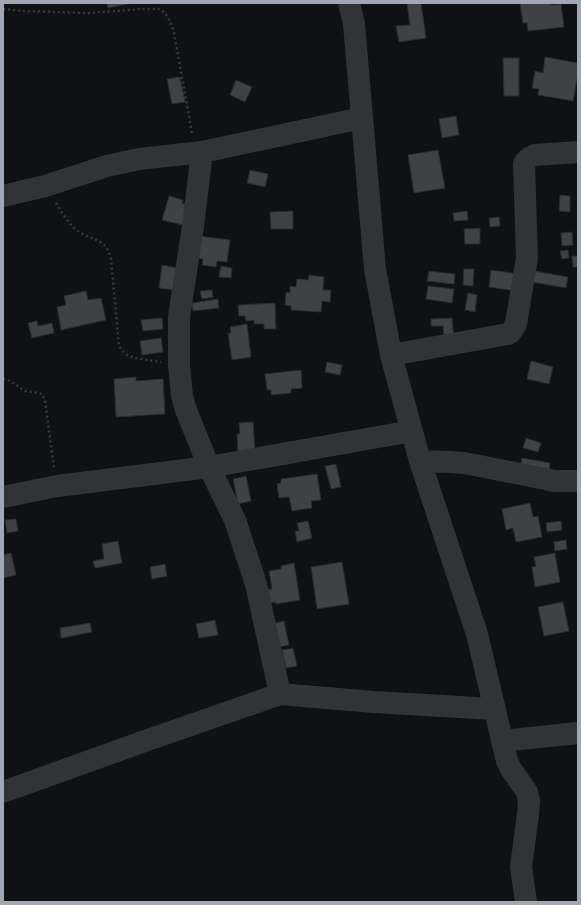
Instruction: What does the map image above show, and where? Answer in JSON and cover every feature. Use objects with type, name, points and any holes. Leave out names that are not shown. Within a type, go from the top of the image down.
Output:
[{"type":"street","points":[[349,3],[354,24],[375,269],[391,355],[420,461],[477,634],[507,761],[527,792],[529,801],[528,814],[521,867],[526,902]]},
{"type":"street","points":[[3,196],[45,186],[107,166],[139,159],[199,152],[362,118]]},
{"type":"street","points":[[199,152],[193,226],[179,317],[182,396],[186,410],[209,467],[235,520],[256,584],[280,694]]},
{"type":"street","points":[[391,355],[508,334],[511,332],[516,324],[527,258],[524,164],[531,156],[535,155],[578,152]]},
{"type":"street","points":[[3,497],[57,486],[209,467],[412,430]]},
{"type":"street","points":[[420,461],[464,463],[554,481],[578,481]]},
{"type":"street","points":[[3,792],[149,739],[280,694],[374,702],[494,709]]},
{"type":"street","points":[[502,741],[578,733]]},
{"type":"path","points":[[3,10],[89,13],[155,8],[160,9],[168,17],[174,33],[199,152]]},
{"type":"path","points":[[45,186],[64,216],[74,228],[85,236],[103,243],[110,253],[119,346],[125,354],[135,358],[180,365]]},
{"type":"path","points":[[3,379],[10,381],[25,391],[42,394],[45,402],[57,486]]},
{"type":"building","points":[[107,3],[133,3],[108,8]]},
{"type":"building","points":[[407,3],[421,3],[426,38],[399,42],[396,26],[410,25]]},
{"type":"building","points":[[520,3],[551,3],[551,5],[561,4],[564,27],[528,31],[527,23],[523,23]]},
{"type":"building","points":[[545,57],[578,63],[578,74],[573,101],[538,95],[539,89],[532,88],[535,71],[543,73]]},
{"type":"building","points":[[503,58],[519,58],[519,96],[504,96]]},
{"type":"building","points":[[180,77],[185,102],[172,104],[167,79]]},
{"type":"building","points":[[236,80],[252,87],[245,102],[230,95]]},
{"type":"building","points":[[456,116],[459,135],[442,138],[439,119]]},
{"type":"building","points":[[438,150],[445,188],[414,193],[408,155]]},
{"type":"building","points":[[250,170],[268,174],[265,187],[247,183]]},
{"type":"building","points":[[560,195],[570,196],[570,212],[559,211]]},
{"type":"building","points":[[169,196],[183,200],[182,203],[192,206],[187,226],[162,220]]},
{"type":"building","points":[[293,211],[293,229],[271,229],[270,212]]},
{"type":"building","points":[[467,211],[468,220],[454,221],[453,213]]},
{"type":"building","points":[[499,217],[500,226],[490,227],[489,218]]},
{"type":"building","points":[[480,228],[480,244],[465,244],[464,229]]},
{"type":"building","points":[[572,232],[573,245],[562,246],[561,233]]},
{"type":"building","points":[[199,236],[230,240],[227,262],[217,261],[216,267],[202,265],[203,259],[196,258]]},
{"type":"building","points":[[568,250],[569,258],[562,259],[560,251]]},
{"type":"building","points":[[572,256],[578,256],[578,267],[573,267]]},
{"type":"building","points":[[162,265],[178,268],[175,290],[159,288]]},
{"type":"building","points":[[221,266],[232,268],[231,278],[219,277]]},
{"type":"building","points":[[464,269],[474,269],[473,286],[463,285]]},
{"type":"building","points":[[491,270],[519,274],[517,291],[489,287]]},
{"type":"building","points":[[429,271],[455,274],[454,284],[427,281]]},
{"type":"building","points":[[534,271],[568,277],[566,288],[532,282]]},
{"type":"building","points":[[309,275],[324,277],[323,290],[331,290],[330,302],[322,301],[321,312],[291,310],[291,306],[285,305],[286,292],[290,293],[290,286],[296,287],[297,279],[308,280]]},
{"type":"building","points":[[428,286],[454,289],[452,303],[426,299]]},
{"type":"building","points":[[212,290],[213,297],[202,299],[200,291]]},
{"type":"building","points":[[86,291],[88,300],[101,298],[106,320],[61,330],[57,307],[66,305],[64,296]]},
{"type":"building","points":[[468,293],[477,295],[475,312],[465,310]]},
{"type":"building","points":[[218,299],[219,308],[193,311],[192,303]]},
{"type":"building","points":[[275,303],[276,329],[264,329],[264,324],[254,324],[254,320],[246,321],[245,316],[239,316],[238,305]]},
{"type":"building","points":[[162,318],[163,329],[143,331],[141,320]]},
{"type":"building","points":[[452,318],[454,340],[444,340],[443,326],[431,326],[431,319]]},
{"type":"building","points":[[37,321],[38,326],[52,323],[54,333],[32,338],[28,323]]},
{"type":"building","points":[[247,324],[251,357],[232,360],[228,333],[231,333],[230,327]]},
{"type":"building","points":[[161,338],[163,352],[142,355],[140,341]]},
{"type":"building","points":[[531,361],[553,367],[549,384],[527,379]]},
{"type":"building","points":[[327,362],[342,365],[340,375],[325,372]]},
{"type":"building","points":[[301,370],[302,388],[291,389],[291,393],[271,395],[271,390],[267,390],[265,374]]},
{"type":"building","points":[[136,377],[136,381],[163,379],[165,414],[116,417],[114,379]]},
{"type":"building","points":[[253,422],[255,452],[238,453],[237,434],[240,434],[239,423]]},
{"type":"building","points":[[526,438],[541,443],[538,452],[523,448]]},
{"type":"building","points":[[522,458],[550,463],[548,476],[520,470]]},
{"type":"building","points":[[336,464],[341,487],[331,489],[325,466]]},
{"type":"building","points":[[317,474],[321,500],[311,501],[312,508],[292,511],[289,497],[279,498],[277,484],[281,483],[281,479]]},
{"type":"building","points":[[246,476],[251,501],[238,504],[233,479]]},
{"type":"building","points":[[530,503],[533,517],[538,516],[542,537],[516,542],[513,528],[506,530],[502,509]]},
{"type":"building","points":[[16,519],[18,531],[7,533],[5,520]]},
{"type":"building","points":[[308,521],[312,538],[297,542],[295,531],[299,531],[297,523]]},
{"type":"building","points":[[561,521],[562,530],[547,532],[546,523]]},
{"type":"building","points":[[566,540],[567,549],[555,551],[554,542]]},
{"type":"building","points":[[118,541],[122,563],[95,568],[93,561],[104,559],[102,544]]},
{"type":"building","points":[[11,553],[16,575],[3,578],[3,555]]},
{"type":"building","points":[[555,553],[560,582],[535,587],[532,567],[536,566],[534,557]]},
{"type":"building","points":[[342,562],[349,604],[317,609],[311,567]]},
{"type":"building","points":[[294,563],[300,600],[276,604],[276,602],[269,603],[267,590],[272,589],[269,571],[281,569],[281,566]]},
{"type":"building","points":[[165,564],[167,576],[152,579],[150,567]]},
{"type":"building","points":[[563,602],[569,631],[544,636],[538,607]]},
{"type":"building","points":[[215,620],[218,635],[199,638],[196,624]]},
{"type":"building","points":[[284,621],[289,645],[278,647],[273,624]]},
{"type":"building","points":[[90,623],[92,632],[61,638],[60,628]]},
{"type":"building","points":[[293,648],[297,666],[286,668],[282,650]]}]
